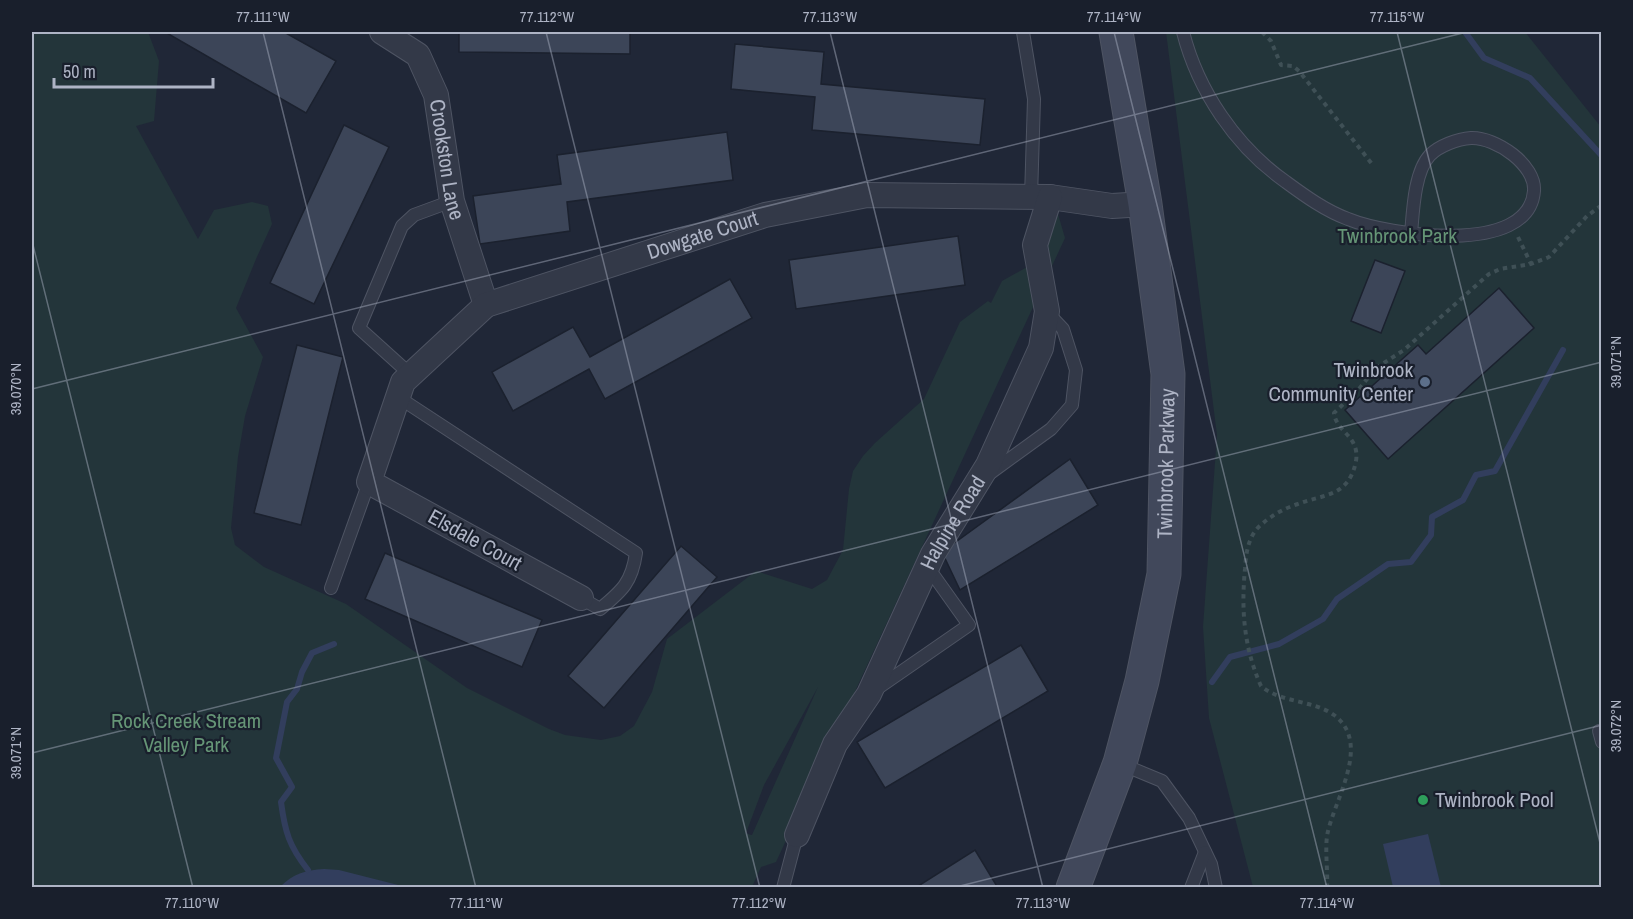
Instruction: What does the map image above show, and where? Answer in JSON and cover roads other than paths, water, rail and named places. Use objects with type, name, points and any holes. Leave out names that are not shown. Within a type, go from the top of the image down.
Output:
[{"type":"main road","name":"Twinbrook Parkway","points":[[1073,888],[1120,763],[1142,681],[1164,574],[1168,374],[1145,204],[1116,32]]},
{"type":"street","name":"Crookston Lane","points":[[382,32],[418,55],[436,95],[452,201],[486,304]]},
{"type":"street","name":"Dowgate Court","points":[[369,482],[403,382],[486,304],[765,215],[867,195],[1040,197],[1112,206],[1145,204]]},
{"type":"street","name":"Halpine Road","points":[[797,836],[835,744],[869,694],[927,566],[988,465],[1041,348],[1047,311],[1035,246],[1040,197]]},
{"type":"street","name":"Elsdale Court","points":[[369,482],[580,598]]},
{"type":"lane","points":[[1023,32],[1034,99],[1040,197]]},
{"type":"lane","points":[[1183,32],[1200,76],[1220,116],[1251,153],[1285,182],[1347,219],[1376,229],[1411,234],[1434,237],[1477,234],[1511,223],[1523,215],[1532,203],[1534,180],[1527,166],[1497,145],[1472,138],[1446,145],[1429,156],[1421,171],[1415,194],[1411,234]]},
{"type":"lane","points":[[411,375],[359,328],[402,226],[414,215],[452,201]]},
{"type":"lane","points":[[976,484],[1051,429],[1072,405],[1076,370],[1063,329],[1047,311]]},
{"type":"lane","points":[[398,397],[636,553],[633,571],[626,585],[608,603],[600,609],[580,598]]},
{"type":"lane","points":[[331,588],[369,482]]},
{"type":"lane","points":[[869,694],[969,625],[927,566]]},
{"type":"lane","points":[[1120,763],[1162,780],[1189,818],[1211,864],[1216,888]]},
{"type":"lane","points":[[783,888],[797,836]]},
{"type":"lane","points":[[1191,888],[1205,852]]},
{"type":"water","points":[[1428,834],[1441,887],[1393,887],[1383,844]]},
{"type":"water","points":[[324,869],[339,870],[406,887],[280,887],[300,874]]},
{"type":"waterway","points":[[1465,32],[1484,58],[1530,78],[1602,156]]},
{"type":"waterway","points":[[1212,682],[1230,657],[1279,644],[1323,619],[1337,599],[1388,564],[1411,562],[1431,535],[1432,517],[1463,500],[1476,475],[1495,471],[1563,350]]},
{"type":"waterway","points":[[308,870],[292,846],[286,830],[281,802],[292,787],[276,758],[287,702],[297,689],[302,672],[312,653],[334,644]]},
{"type":"place","name":"Twinbrook Community Center","points":[[1425,382]]},
{"type":"place","name":"Twinbrook Pool","points":[[1423,800]]},
{"type":"park label","name":"Twinbrook Park","points":[[1397,236]]},
{"type":"park label","name":"Rock Creek Stream Valley Park","points":[[186,733]]}]
